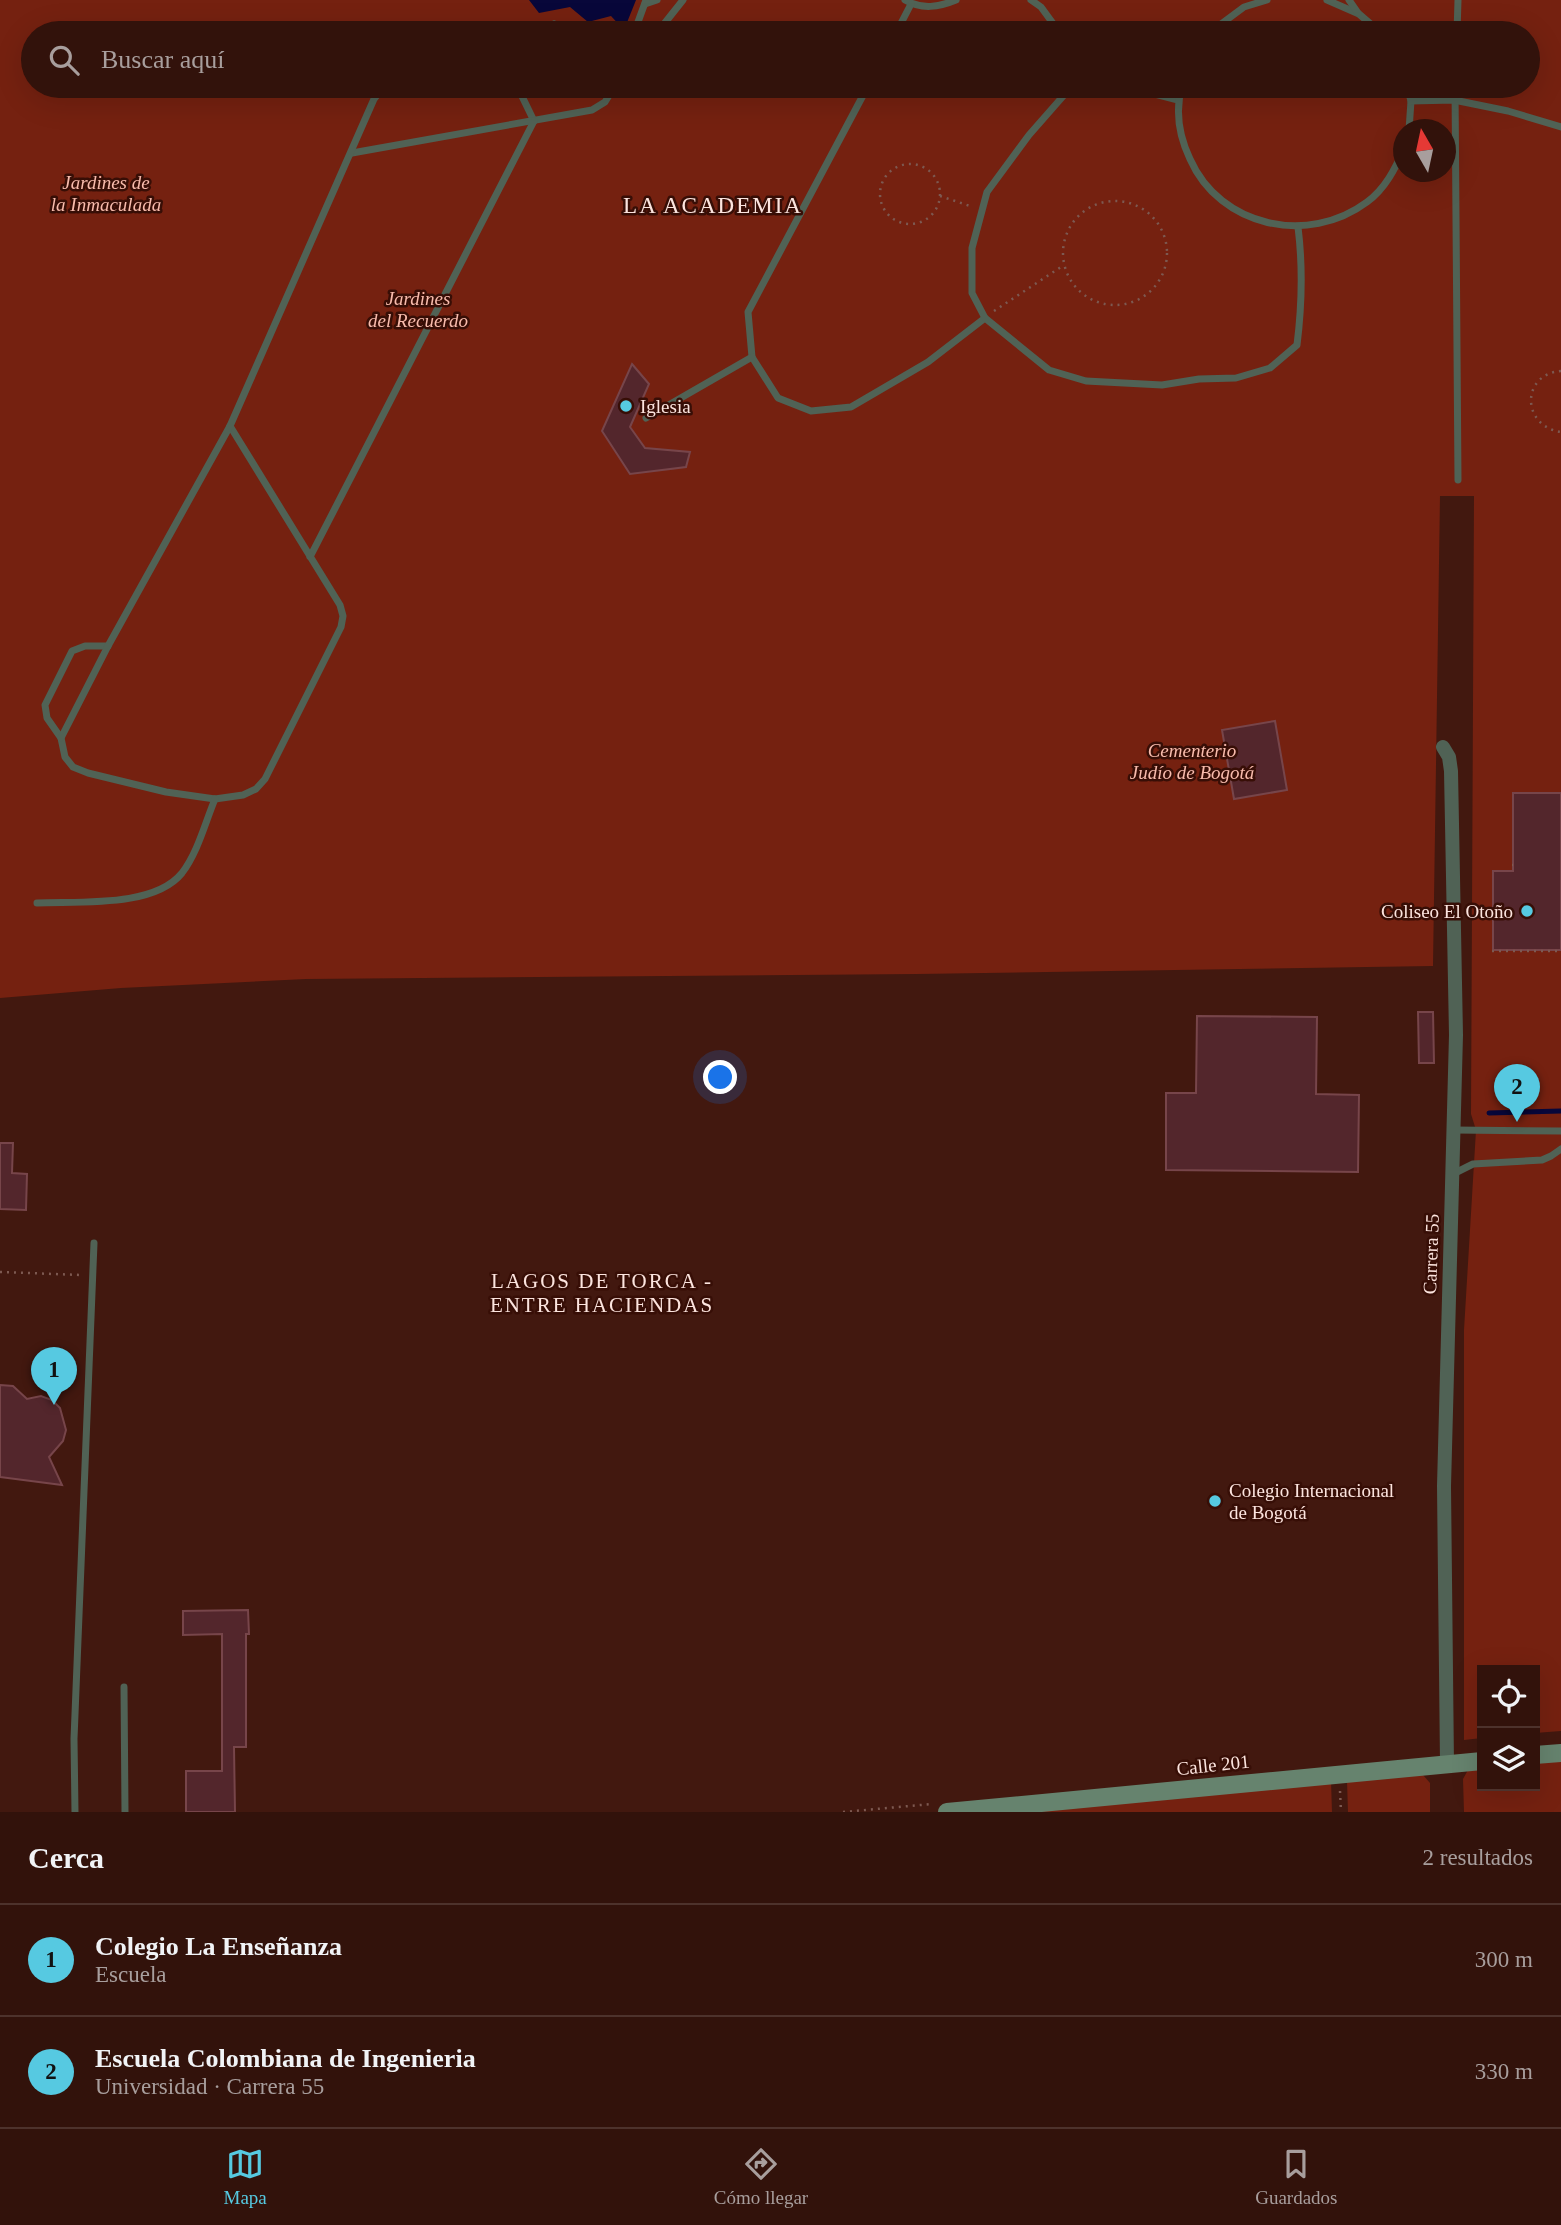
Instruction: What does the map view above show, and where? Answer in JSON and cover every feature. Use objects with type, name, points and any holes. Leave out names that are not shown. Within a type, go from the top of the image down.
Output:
[{"type":"main road","points":[[1540,1755],[1561,1753]]},
{"type":"main road","name":"Calle 201","points":[[947,1812],[1477,1761]]},
{"type":"street","name":"Carrera 55","points":[[1443,747],[1449,757],[1451,771],[1456,1035],[1444,1486],[1447,1764]]},
{"type":"lane","points":[[639,21],[646,2],[657,0]]},
{"type":"lane","points":[[666,21],[683,0]]},
{"type":"lane","points":[[901,21],[908,2],[926,7],[941,6],[956,0]]},
{"type":"lane","points":[[1031,0],[1041,7],[1051,21]]},
{"type":"lane","points":[[1225,21],[1244,7],[1267,0]]},
{"type":"lane","points":[[1327,0],[1359,14]]},
{"type":"lane","points":[[1349,0],[1367,21]]},
{"type":"lane","points":[[1457,21],[1458,0]]},
{"type":"lane","points":[[61,738],[108,646],[230,426],[375,98]]},
{"type":"lane","points":[[523,98],[534,121]]},
{"type":"lane","points":[[352,153],[592,110],[608,98]]},
{"type":"lane","points":[[862,98],[748,312],[752,357],[778,398],[811,411],[851,407],[928,362],[985,318]]},
{"type":"lane","points":[[1061,98],[1029,135],[987,192],[972,248],[972,293],[985,318],[1049,370],[1086,381],[1162,385],[1199,379],[1236,378],[1270,368],[1297,345],[1302,262],[1298,227]]},
{"type":"lane","points":[[1170,98],[1178,100],[1181,139],[1197,175],[1224,204],[1259,222],[1298,227],[1335,220],[1368,201],[1393,173]]},
{"type":"lane","points":[[1410,98],[1410,119]]},
{"type":"lane","points":[[1411,101],[1454,100],[1508,111],[1561,127]]},
{"type":"lane","points":[[1454,100],[1458,480]]},
{"type":"lane","points":[[310,556],[534,121]]},
{"type":"lane","points":[[646,418],[752,357]]},
{"type":"lane","points":[[108,646],[85,646],[72,651],[45,705],[47,718],[61,738],[65,757],[73,767],[166,792],[215,799],[243,795],[256,789],[265,779],[341,627],[343,616],[340,605],[230,426]]},
{"type":"lane","points":[[37,903],[149,896],[167,887],[181,873],[192,855],[215,799]]},
{"type":"lane","points":[[1454,1130],[1561,1131]]},
{"type":"lane","points":[[1452,1175],[1473,1164],[1542,1160],[1561,1149]]},
{"type":"lane","points":[[75,1812],[74,1739],[94,1243]]},
{"type":"lane","points":[[124,1686],[125,1812]]},
{"type":"path","points":[[910,165],[928,171],[935,178],[940,196],[932,214],[915,224],[904,224],[887,214],[880,195],[881,186],[892,170],[910,165]]},
{"type":"path","points":[[940,196],[982,210]]},
{"type":"path","points":[[1109,202],[1126,202],[1142,208],[1155,220],[1164,234],[1168,251],[1166,268],[1158,283],[1146,296],[1131,303],[1114,305],[1089,298],[1071,281],[1064,265],[1063,247],[1068,231],[1078,217],[1092,207],[1109,202]]},
{"type":"path","points":[[985,318],[1064,265]]},
{"type":"path","points":[[1561,371],[1547,374],[1539,380],[1531,398],[1534,417],[1541,425],[1561,432]]},
{"type":"path","points":[[1492,951],[1561,951]]},
{"type":"path","points":[[0,1272],[93,1275]]},
{"type":"path","points":[[1340,1781],[1341,1812]]},
{"type":"green space","points":[[0,0],[1561,0],[1561,1731],[1540,1733],[1540,1665],[1477,1665],[1477,1739],[1464,1740],[1464,1330],[1476,1130],[1471,1114],[1474,496],[1440,496],[1433,966],[306,979],[121,988],[0,998]]},
{"type":"green space","points":[[1561,1760],[1561,1812],[1464,1812],[1463,1779],[1468,1770],[1477,1769],[1477,1791],[1540,1791],[1540,1762]]},
{"type":"green space","points":[[1423,1775],[1430,1783],[1430,1812],[1348,1812],[1347,1781]]},
{"type":"green space","points":[[1331,1781],[1332,1812],[1025,1812]]},
{"type":"shaded area","points":[[529,0],[636,0],[628,21],[616,21],[611,16],[587,21],[570,7],[539,13]]},
{"type":"building","name":"Iglesia","points":[[632,364],[649,384],[630,427],[645,448],[690,452],[686,467],[630,474],[602,431]]},
{"type":"building","points":[[1275,721],[1287,790],[1234,799],[1222,730]]},
{"type":"building","name":"Coliseo El Otoño","points":[[1513,793],[1561,793],[1561,950],[1493,950],[1493,871],[1513,871]]},
{"type":"building","points":[[1418,1012],[1433,1012],[1434,1063],[1419,1063]]},
{"type":"building","points":[[1197,1016],[1317,1017],[1316,1094],[1359,1095],[1358,1172],[1166,1170],[1166,1093],[1196,1093]]},
{"type":"building","points":[[0,1143],[13,1143],[12,1173],[27,1174],[26,1210],[0,1209]]},
{"type":"building","points":[[0,1385],[13,1386],[27,1399],[41,1396],[52,1400],[60,1408],[66,1430],[63,1441],[49,1457],[62,1485],[0,1477]]},
{"type":"building","points":[[248,1610],[246,1747],[234,1747],[235,1812],[186,1812],[186,1771],[222,1771],[222,1634],[183,1635],[183,1611]]},
{"type":"waterway","points":[[1489,1113],[1561,1111]]},
{"type":"place","name":"Iglesia","points":[[626,406]]},
{"type":"place","name":"Coliseo El Otoño","points":[[1527,911]]},
{"type":"place","name":"Escuela Colombiana de Ingenieria","points":[[1517,1122]]},
{"type":"place","name":"Colegio La Enseñanza","points":[[54,1405]]},
{"type":"place","name":"Colegio Internacional de Bogotá","points":[[1215,1501]]},
{"type":"district","name":"LA ACADEMIA","points":[[713,205]]},
{"type":"district","name":"LAGOS DE TORCA - ENTRE HACIENDAS","points":[[602,1293]]},
{"type":"park label","name":"Jardines de la Inmaculada","points":[[106,193]]},
{"type":"park label","name":"Jardines del Recuerdo","points":[[418,309]]},
{"type":"park label","name":"Cementerio Judío de Bogotá","points":[[1192,761]]}]
